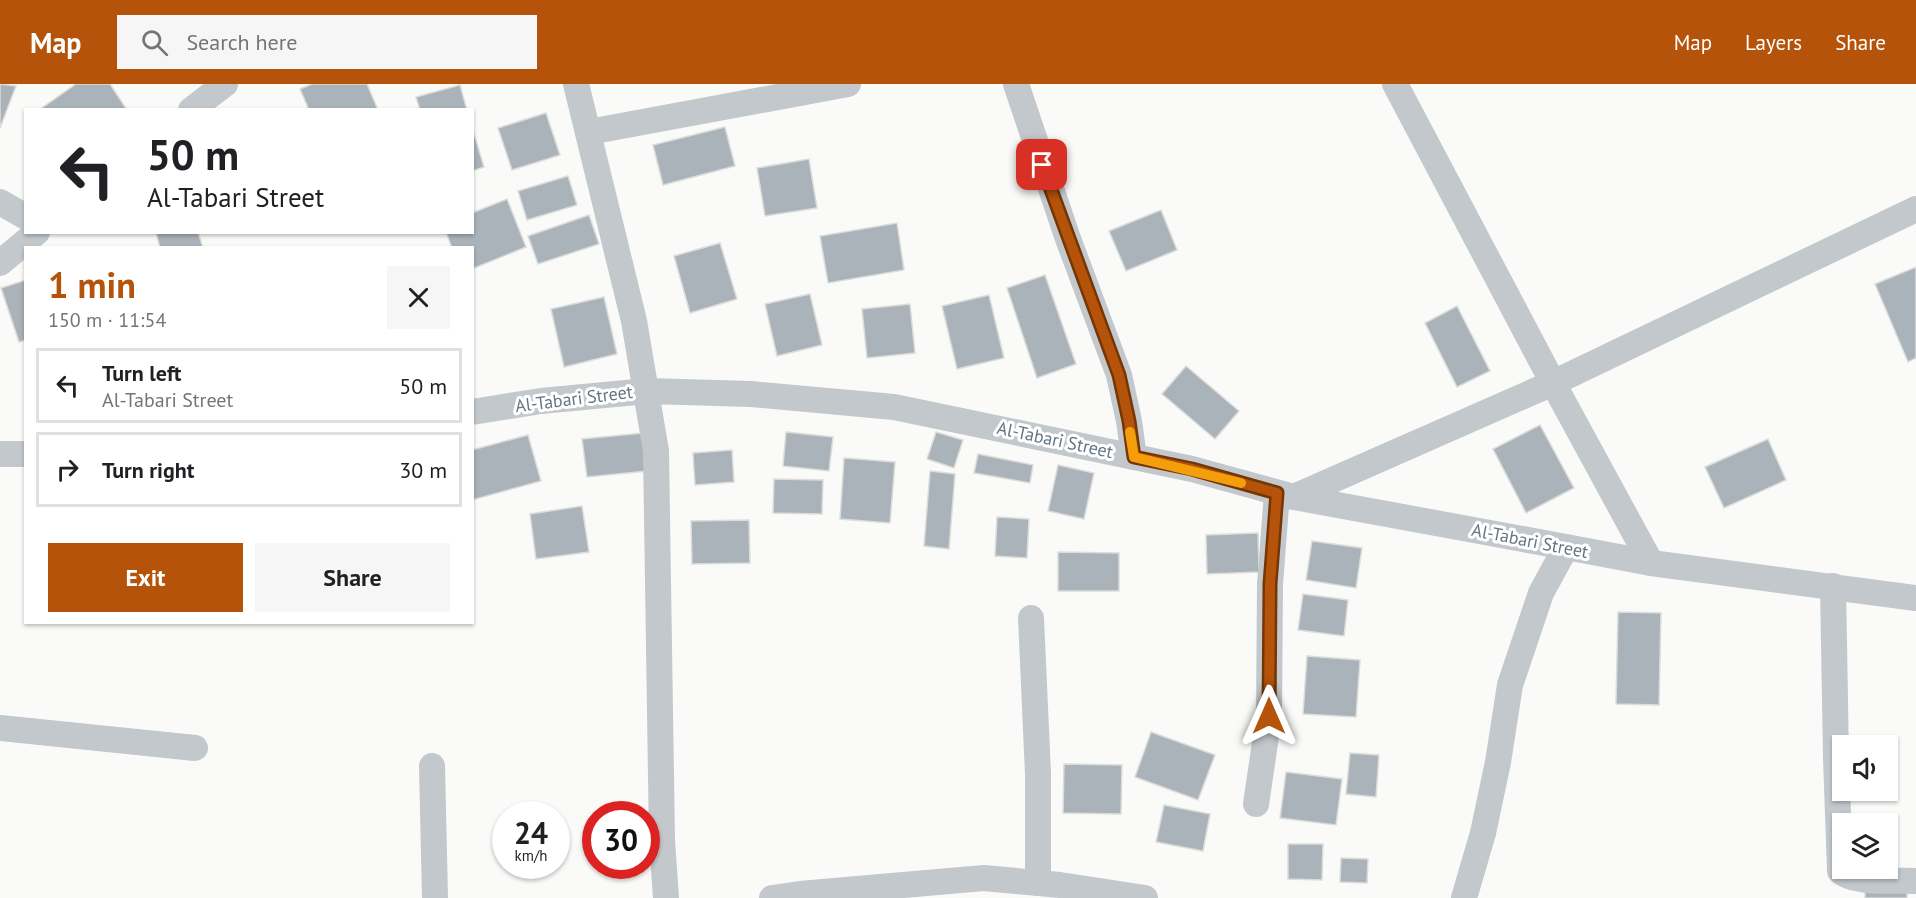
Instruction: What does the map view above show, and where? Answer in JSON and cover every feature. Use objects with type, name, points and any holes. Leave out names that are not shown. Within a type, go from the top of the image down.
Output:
[{"type":"street","points":[[194,108],[225,84]]},
{"type":"street","points":[[576,84],[634,321],[656,451],[662,841],[666,898]]},
{"type":"street","points":[[589,132],[848,84]]},
{"type":"street","points":[[1016,84],[1067,236],[1119,375],[1134,457]]},
{"type":"street","points":[[1395,84],[1651,563]]},
{"type":"street","points":[[0,202],[24,216]]},
{"type":"street","points":[[1256,804],[1269,716],[1270,584],[1286,495],[1553,383],[1916,209]]},
{"type":"street","points":[[0,263],[35,234]]},
{"type":"street","name":"Al-Tabari Street","points":[[474,412],[541,401],[646,390],[751,394],[894,407],[1192,469],[1286,495],[1566,548],[1651,563],[1916,598]]},
{"type":"street","points":[[0,454],[24,454]]},
{"type":"street","points":[[1464,898],[1491,792],[1510,685],[1541,593],[1566,548]]},
{"type":"street","points":[[1833,586],[1840,871],[1845,876],[1856,878],[1916,881]]},
{"type":"street","points":[[1031,618],[1038,774],[1038,883]]},
{"type":"street","points":[[0,728],[195,748]]},
{"type":"street","points":[[432,766],[435,898]]},
{"type":"street","points":[[772,898],[984,878],[1140,897]]},
{"type":"building","points":[[0,84],[16,86],[0,128]]},
{"type":"building","points":[[76,84],[110,84],[126,108],[42,108]]},
{"type":"building","points":[[312,84],[367,84],[377,108],[308,108],[300,89]]},
{"type":"building","points":[[460,85],[466,108],[419,108],[416,97]]},
{"type":"building","points":[[546,113],[560,155],[512,170],[498,128]]},
{"type":"building","points":[[725,127],[735,166],[663,185],[653,145]]},
{"type":"building","points":[[474,134],[484,167],[474,170]]},
{"type":"building","points":[[809,159],[817,208],[765,216],[757,168]]},
{"type":"building","points":[[568,176],[577,205],[527,220],[518,191]]},
{"type":"building","points":[[507,199],[526,247],[474,268],[474,246],[451,246],[447,234],[474,234],[474,212]]},
{"type":"building","points":[[1161,210],[1177,250],[1126,271],[1109,231]]},
{"type":"building","points":[[589,215],[599,244],[538,264],[528,236]]},
{"type":"building","points":[[897,223],[904,270],[828,283],[820,236]]},
{"type":"building","points":[[156,234],[199,234],[202,246],[160,246]]},
{"type":"building","points":[[720,243],[737,299],[690,313],[674,256]]},
{"type":"building","points":[[1916,267],[1916,358],[1908,362],[1875,284]]},
{"type":"building","points":[[1045,275],[1076,364],[1037,378],[1007,288]]},
{"type":"building","points":[[24,281],[24,341],[19,342],[1,288]]},
{"type":"building","points":[[810,294],[822,345],[777,356],[765,304]]},
{"type":"building","points":[[989,295],[1004,358],[957,369],[942,306]]},
{"type":"building","points":[[604,297],[617,354],[564,367],[551,309]]},
{"type":"building","points":[[910,304],[915,353],[867,358],[862,309]]},
{"type":"building","points":[[1457,306],[1490,371],[1457,387],[1425,323]]},
{"type":"building","points":[[1186,366],[1239,411],[1215,439],[1162,394]]},
{"type":"building","points":[[1540,425],[1574,488],[1526,513],[1493,449]]},
{"type":"building","points":[[786,432],[833,437],[829,471],[783,466]]},
{"type":"building","points":[[936,432],[963,440],[954,468],[927,459]]},
{"type":"building","points":[[643,433],[647,471],[587,477],[582,439]]},
{"type":"building","points":[[528,435],[541,481],[474,499],[474,449]]},
{"type":"building","points":[[1768,439],[1786,480],[1724,508],[1705,467]]},
{"type":"building","points":[[732,450],[734,482],[695,485],[693,453]]},
{"type":"building","points":[[978,454],[1033,465],[1030,483],[974,473]]},
{"type":"building","points":[[844,458],[895,462],[890,523],[840,519]]},
{"type":"building","points":[[1058,465],[1094,473],[1084,519],[1048,511]]},
{"type":"building","points":[[930,471],[955,474],[949,549],[924,546]]},
{"type":"building","points":[[774,479],[823,480],[822,514],[773,513]]},
{"type":"building","points":[[582,506],[589,552],[536,559],[530,514]]},
{"type":"building","points":[[997,517],[1029,519],[1027,558],[995,556]]},
{"type":"building","points":[[749,520],[750,563],[692,564],[691,521]]},
{"type":"building","points":[[1258,533],[1259,572],[1207,574],[1206,535]]},
{"type":"building","points":[[1312,541],[1362,548],[1356,588],[1306,580]]},
{"type":"building","points":[[1058,552],[1119,553],[1119,591],[1058,591]]},
{"type":"building","points":[[1303,594],[1348,600],[1344,636],[1298,630]]},
{"type":"building","points":[[1618,612],[1661,613],[1659,705],[1616,704]]},
{"type":"building","points":[[1307,656],[1360,660],[1356,717],[1303,714]]},
{"type":"building","points":[[1151,732],[1215,755],[1198,800],[1135,777]]},
{"type":"building","points":[[1350,753],[1379,755],[1376,797],[1346,794]]},
{"type":"building","points":[[1064,764],[1122,765],[1121,814],[1063,813]]},
{"type":"building","points":[[1286,772],[1342,779],[1336,825],[1280,818]]},
{"type":"building","points":[[1164,805],[1210,814],[1203,851],[1156,842]]},
{"type":"building","points":[[1288,844],[1323,844],[1322,880],[1288,879]]},
{"type":"building","points":[[1341,858],[1368,859],[1367,883],[1340,882]]},
{"type":"building","points":[[1865,891],[1907,891],[1907,898],[1865,898]]},
{"type":"slow traffic","points":[[1130,432],[1134,457],[1192,469],[1241,483]]},
{"type":"route","points":[[1042,165],[1119,375],[1134,457],[1192,469],[1277,493],[1270,584],[1269,716]]}]
